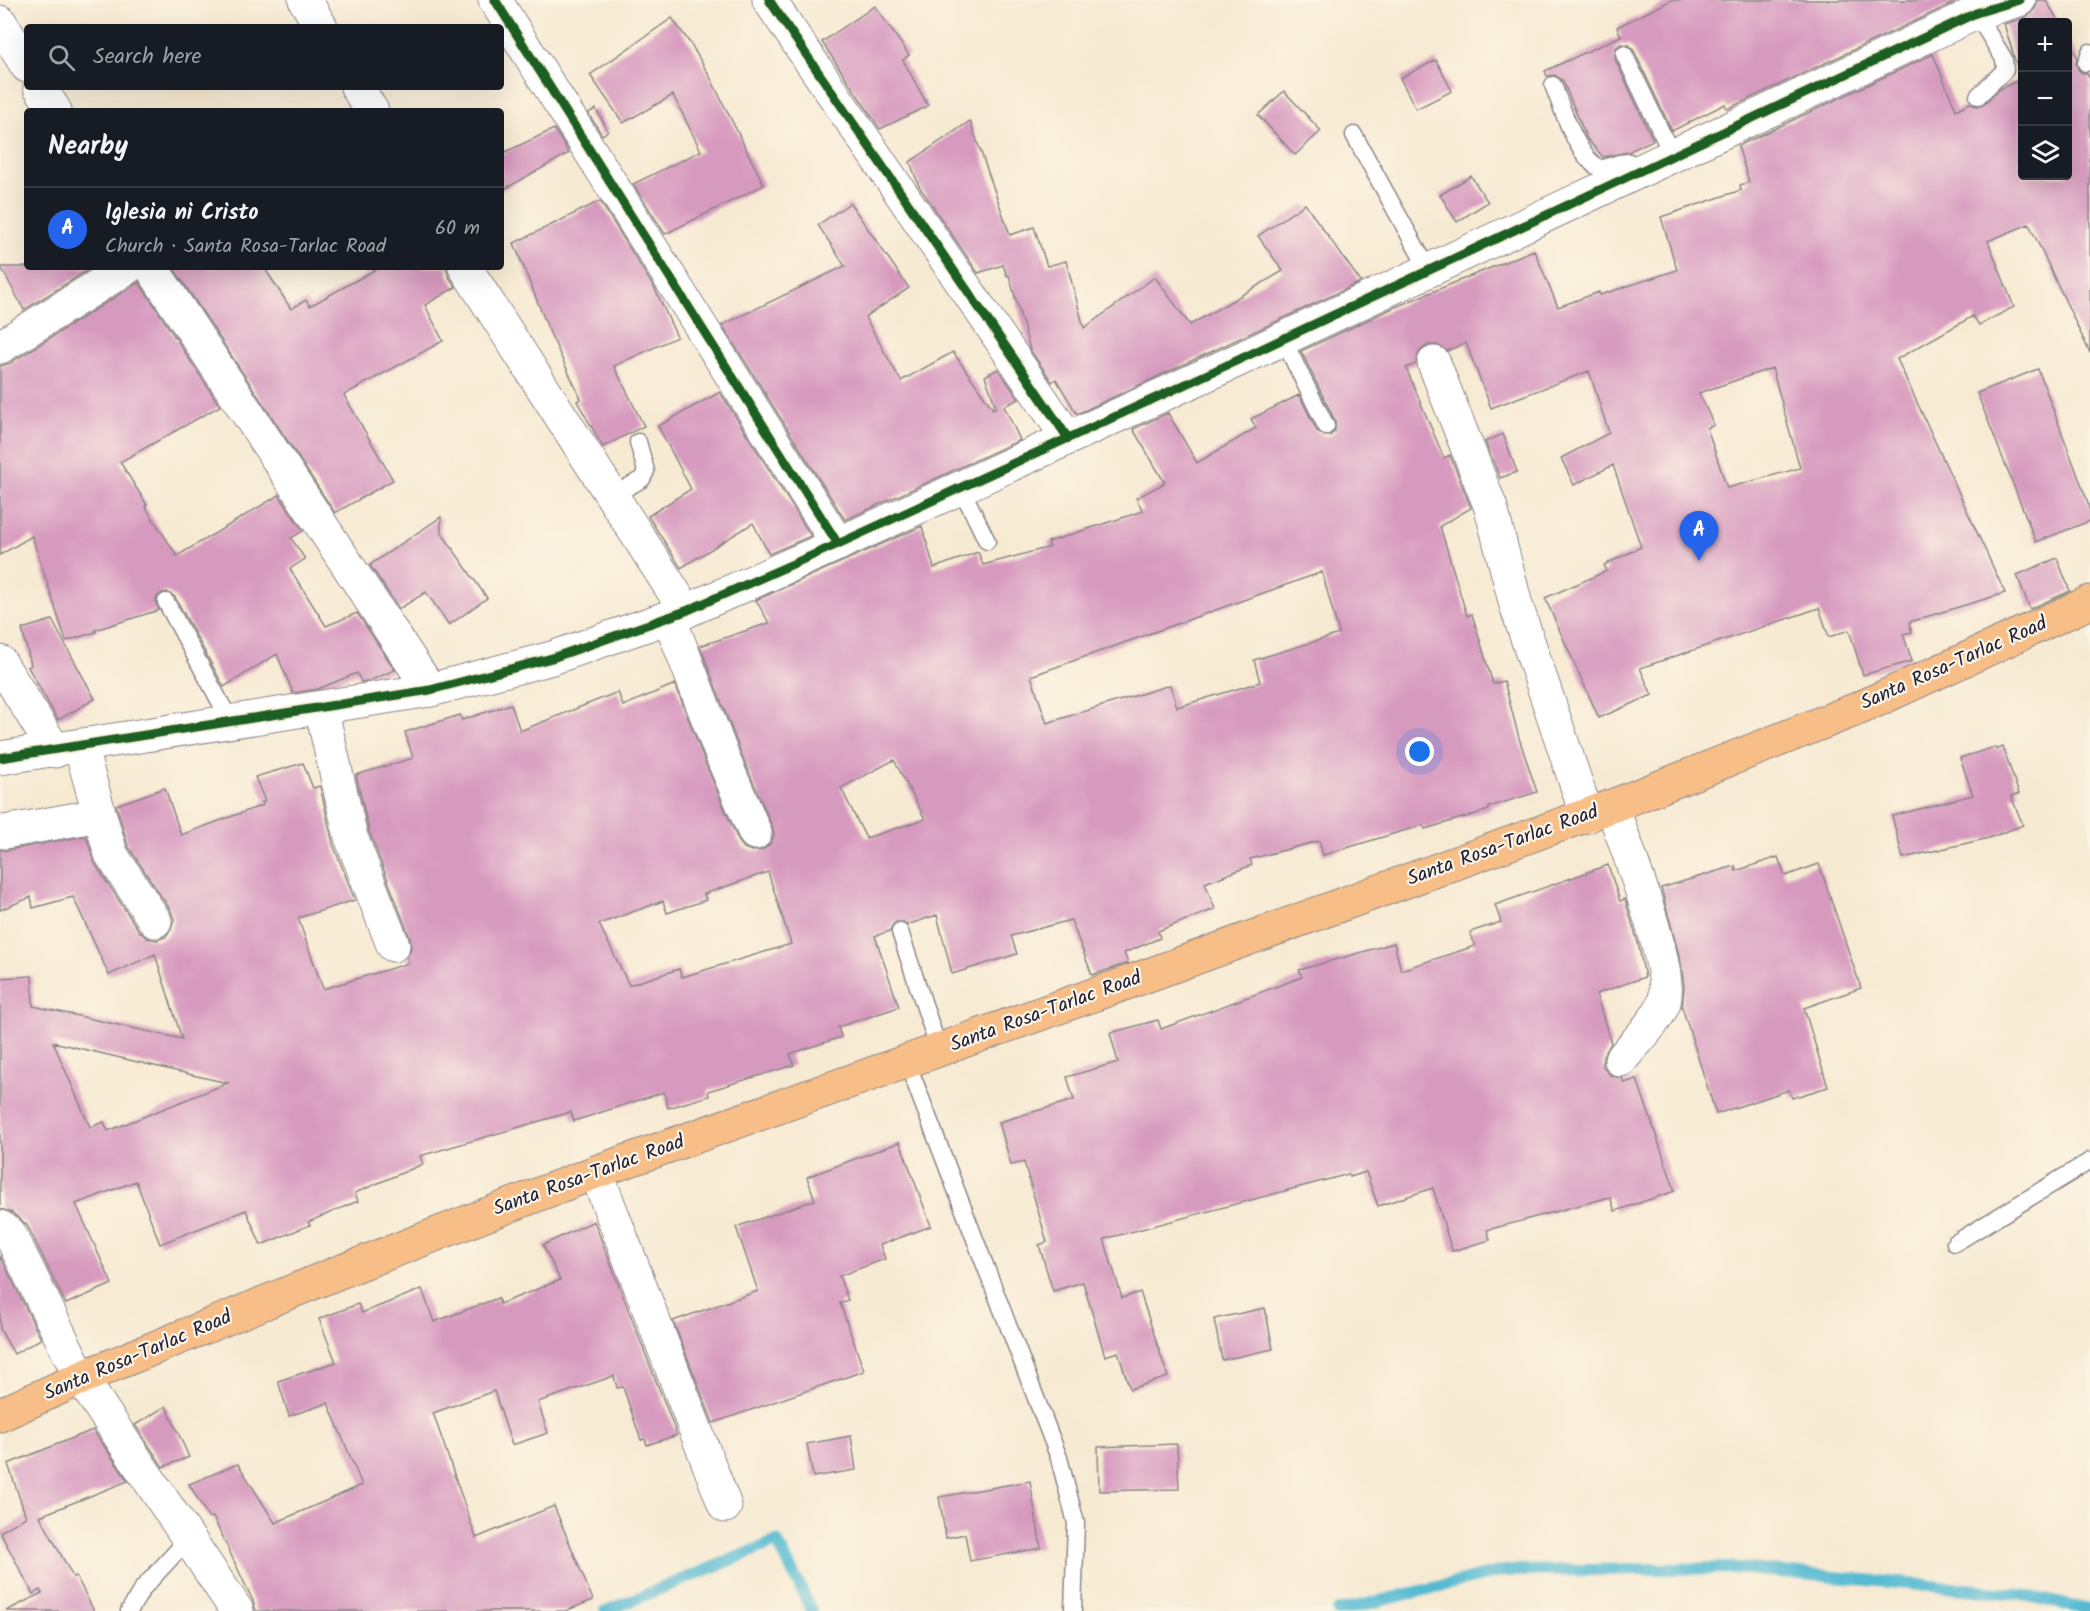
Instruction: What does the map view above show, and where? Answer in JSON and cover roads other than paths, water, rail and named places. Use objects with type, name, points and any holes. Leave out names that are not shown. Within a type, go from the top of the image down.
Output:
[{"type":"highway","name":"Santa Rosa-Tarlac Road","points":[[0,1415],[81,1378],[337,1273],[596,1172],[907,1062],[1599,811],[1862,707],[2090,602]]},
{"type":"street","points":[[305,0],[319,24]]},
{"type":"street","points":[[495,0],[838,544]]},
{"type":"street","points":[[769,0],[1068,438]]},
{"type":"street","points":[[0,758],[430,690],[552,658],[678,614],[838,544],[1283,339],[1976,13],[2019,0]]},
{"type":"street","points":[[0,22],[24,61]]},
{"type":"street","points":[[42,90],[53,108]]},
{"type":"street","points":[[359,90],[370,108]]},
{"type":"street","points":[[0,347],[123,270]]},
{"type":"street","points":[[153,270],[430,690]]},
{"type":"street","points":[[467,270],[612,496],[678,614],[725,763],[755,833]]},
{"type":"street","points":[[1434,363],[1491,508],[1516,605],[1599,811],[1651,919],[1666,980],[1664,1004],[1621,1059]]},
{"type":"street","points":[[0,662],[68,748],[99,815],[111,854],[155,921]]},
{"type":"street","points":[[321,708],[351,837],[393,945]]},
{"type":"street","points":[[0,831],[99,815]]},
{"type":"street","points":[[596,1172],[725,1506]]},
{"type":"street","points":[[0,1227],[10,1234],[81,1378],[237,1611]]},
{"type":"lane","points":[[1976,13],[2004,59],[2005,70],[1978,96]]},
{"type":"lane","points":[[1624,54],[1673,157]]},
{"type":"lane","points":[[1553,85],[1582,152],[1592,165],[1601,169],[1629,162],[1636,174]]},
{"type":"lane","points":[[1354,135],[1429,271]]},
{"type":"lane","points":[[1283,339],[1326,426]]},
{"type":"lane","points":[[612,496],[642,479],[646,471],[638,442]]},
{"type":"lane","points":[[961,488],[987,541]]},
{"type":"lane","points":[[166,602],[231,722]]},
{"type":"lane","points":[[900,932],[939,1050]]},
{"type":"lane","points":[[907,1062],[1059,1458],[1076,1523],[1073,1611]]},
{"type":"lane","points":[[1955,1243],[2090,1161]]},
{"type":"lane","points":[[129,1611],[143,1588],[189,1538]]},
{"type":"waterway","points":[[606,1611],[777,1541],[812,1611]]},
{"type":"waterway","points":[[1338,1611],[1503,1571],[1737,1568],[2018,1594],[2090,1610]]},
{"type":"place","name":"Iglesia ni Cristo","points":[[1699,561]]}]
